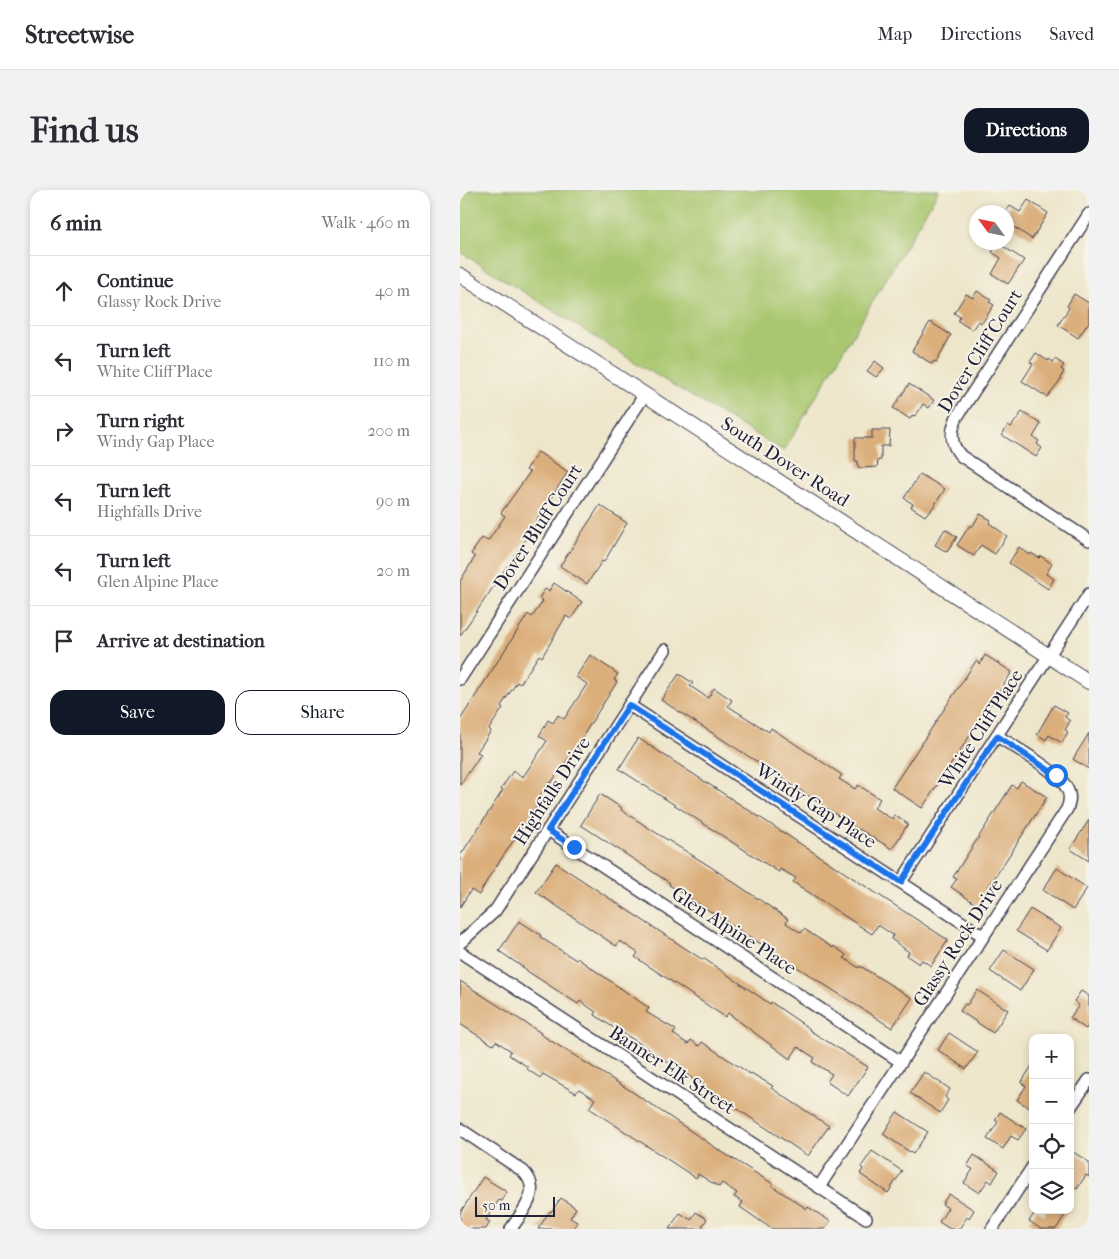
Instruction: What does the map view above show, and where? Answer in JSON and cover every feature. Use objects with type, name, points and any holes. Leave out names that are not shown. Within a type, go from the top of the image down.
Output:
[{"type":"street","name":"Dover Cliff Court","points":[[1089,214],[957,417],[953,425],[952,437],[956,450],[962,456],[1089,540]]},
{"type":"street","name":"South Dover Road","points":[[460,274],[1089,682]]},
{"type":"street","name":"Dover Bluff Court","points":[[460,679],[645,394]]},
{"type":"street","name":"White Cliff Place","points":[[901,882],[1089,594]]},
{"type":"street","name":"Highfalls Drive","points":[[460,943],[495,911],[665,650]]},
{"type":"street","name":"Windy Gap Place","points":[[629,705],[983,936]]},
{"type":"street","name":"Glassy Rock Drive","points":[[819,1187],[1067,810],[1069,793],[1066,785],[1056,775],[997,736]]},
{"type":"street","name":"Glen Alpine Place","points":[[548,830],[901,1062]]},
{"type":"street","name":"Banner Elk Street","points":[[460,952],[866,1218]]},
{"type":"street","points":[[1074,1102],[1089,1080]]},
{"type":"street","points":[[460,1129],[523,1171],[530,1178],[532,1195],[511,1229]]},
{"type":"street","points":[[992,1229],[1031,1169]]},
{"type":"green space","points":[[460,190],[939,190],[784,451],[646,369],[460,252]]},
{"type":"building","points":[[1028,200],[1048,213],[1032,239],[1014,227],[1014,208],[1020,212]]},
{"type":"building","points":[[993,250],[1009,250],[1024,260],[1008,284],[992,274],[1001,258],[992,252]]},
{"type":"building","points":[[977,291],[991,300],[989,302],[994,305],[982,323],[978,321],[972,330],[958,321],[960,317],[954,313],[966,294],[973,298]]},
{"type":"building","points":[[1074,294],[1089,303],[1089,322],[1078,338],[1058,325],[1069,308],[1067,306]]},
{"type":"building","points":[[930,322],[951,335],[936,362],[934,361],[932,364],[912,351]]},
{"type":"building","points":[[1036,353],[1048,361],[1049,359],[1053,362],[1055,359],[1064,365],[1061,369],[1064,371],[1062,378],[1047,397],[1022,381],[1033,364],[1030,362]]},
{"type":"building","points":[[875,361],[884,368],[876,377],[867,371]]},
{"type":"building","points":[[909,384],[934,400],[929,408],[923,404],[915,416],[913,415],[910,419],[893,408]]},
{"type":"building","points":[[1022,412],[1041,424],[1033,437],[1039,441],[1037,444],[1042,448],[1036,457],[1002,435],[1008,425],[1011,427]]},
{"type":"building","points":[[872,430],[890,430],[889,446],[881,446],[881,460],[878,460],[877,467],[858,467],[858,461],[855,461],[855,438],[872,438]]},
{"type":"building","points":[[538,452],[568,472],[527,537],[460,636],[460,581],[475,557],[471,554],[482,538],[488,541],[505,516],[501,513],[530,472],[526,470]]},
{"type":"building","points":[[920,474],[945,489],[930,512],[925,516],[911,507],[913,504],[904,498]]},
{"type":"building","points":[[600,505],[627,523],[604,562],[602,561],[587,584],[560,566]]},
{"type":"building","points":[[980,514],[991,520],[989,523],[1007,536],[995,554],[981,545],[974,556],[957,545]]},
{"type":"building","points":[[945,529],[957,537],[947,552],[935,545]]},
{"type":"building","points":[[1019,547],[1030,555],[1031,553],[1039,558],[1041,556],[1052,564],[1046,574],[1054,579],[1048,589],[1009,563]]},
{"type":"building","points":[[554,583],[582,602],[571,619],[566,616],[542,657],[539,655],[520,684],[517,682],[501,706],[503,708],[489,729],[491,731],[477,752],[481,754],[460,785],[460,720],[528,614],[532,617],[543,601],[539,598],[545,589],[549,591]]},
{"type":"building","points":[[590,655],[618,674],[614,680],[617,682],[570,756],[551,783],[549,782],[538,799],[541,800],[479,895],[471,890],[460,907],[460,856],[503,790],[501,789],[513,771],[523,777],[547,741],[539,736],[548,720],[553,723],[558,715],[564,719],[587,684],[576,677]]},
{"type":"building","points":[[985,655],[1012,672],[922,808],[892,788],[976,661],[980,664]]},
{"type":"building","points":[[679,674],[693,683],[690,686],[708,698],[714,688],[732,700],[728,706],[769,732],[771,728],[842,775],[839,779],[855,789],[858,785],[880,799],[874,808],[892,819],[894,815],[908,824],[892,849],[859,830],[661,700]]},
{"type":"building","points":[[1054,705],[1068,713],[1065,717],[1070,721],[1065,730],[1068,732],[1062,743],[1049,735],[1046,740],[1037,734]]},
{"type":"building","points":[[1089,733],[1089,769],[1073,759]]},
{"type":"building","points":[[638,738],[948,940],[931,966],[922,960],[919,964],[907,956],[909,952],[891,939],[893,935],[878,925],[872,934],[793,882],[796,878],[780,869],[779,872],[766,864],[619,769]]},
{"type":"building","points":[[1021,781],[1047,797],[977,905],[951,887],[957,879],[953,877],[1012,785],[1017,788]]},
{"type":"building","points":[[600,794],[622,808],[621,810],[788,919],[786,923],[801,933],[804,929],[833,948],[834,946],[846,955],[844,958],[859,968],[860,966],[912,998],[892,1028],[669,885],[670,883],[581,825]]},
{"type":"building","points":[[1089,820],[1089,861],[1070,849]]},
{"type":"building","points":[[556,863],[868,1067],[848,1096],[827,1082],[832,1074],[812,1062],[815,1058],[798,1047],[790,1059],[728,1013],[725,1017],[635,957],[638,953],[620,941],[616,946],[536,892]]},
{"type":"building","points":[[1057,868],[1087,888],[1073,910],[1043,890]]},
{"type":"building","points":[[1030,909],[1061,928],[1047,950],[1016,931]]},
{"type":"building","points":[[519,921],[541,935],[540,937],[576,960],[577,958],[649,1008],[646,1012],[676,1030],[673,1034],[688,1044],[691,1040],[699,1046],[702,1042],[750,1074],[773,1086],[771,1088],[829,1126],[808,1156],[608,1024],[595,1015],[596,1012],[580,1001],[578,1004],[499,951]]},
{"type":"building","points":[[1004,950],[1034,969],[1020,991],[990,971]]},
{"type":"building","points":[[460,981],[773,1184],[772,1186],[807,1209],[808,1207],[830,1221],[825,1229],[772,1229],[740,1207],[743,1202],[734,1197],[737,1193],[722,1183],[719,1187],[698,1174],[696,1178],[589,1108],[595,1099],[579,1089],[576,1093],[543,1074],[540,1078],[527,1069],[528,1067],[509,1055],[511,1051],[496,1041],[493,1045],[460,1024]]},
{"type":"building","points":[[977,990],[1008,1010],[993,1033],[960,1011],[965,1004],[967,1005]]},
{"type":"building","points":[[1081,991],[1089,996],[1089,1023],[1086,1029],[1070,1018],[1079,1005],[1074,1001]]},
{"type":"building","points":[[949,1033],[978,1052],[966,1069],[938,1050]]},
{"type":"building","points":[[1029,1070],[1029,1108],[1017,1100],[1026,1086],[1021,1083]]},
{"type":"building","points":[[924,1072],[950,1089],[945,1097],[948,1100],[940,1113],[910,1093]]},
{"type":"building","points":[[897,1112],[928,1132],[913,1154],[883,1134]]},
{"type":"building","points":[[1000,1112],[1026,1129],[1018,1140],[1011,1136],[1003,1149],[987,1139],[998,1122],[995,1120]]},
{"type":"building","points":[[872,1151],[902,1171],[888,1193],[860,1174],[863,1169],[861,1167]]},
{"type":"building","points":[[1074,1153],[1089,1162],[1089,1177],[1086,1175],[1077,1189],[1074,1187]]},
{"type":"building","points":[[974,1155],[999,1171],[992,1183],[988,1180],[979,1193],[964,1183],[973,1169],[967,1166]]},
{"type":"building","points":[[483,1177],[507,1192],[502,1201],[499,1200],[486,1220],[490,1222],[486,1229],[460,1229],[460,1213]]},
{"type":"building","points":[[949,1194],[974,1210],[959,1229],[950,1229],[939,1222],[948,1208],[942,1204]]},
{"type":"building","points":[[561,1198],[576,1208],[570,1218],[577,1222],[573,1229],[538,1229],[550,1211]]},
{"type":"building","points":[[696,1212],[707,1219],[702,1227],[705,1229],[669,1229],[680,1213],[691,1220]]},
{"type":"building","points":[[1034,1214],[1065,1214],[1056,1229],[1041,1229],[1029,1221]]},
{"type":"route","points":[[574,847],[548,830],[629,705],[901,882],[997,736],[1056,775]]}]
